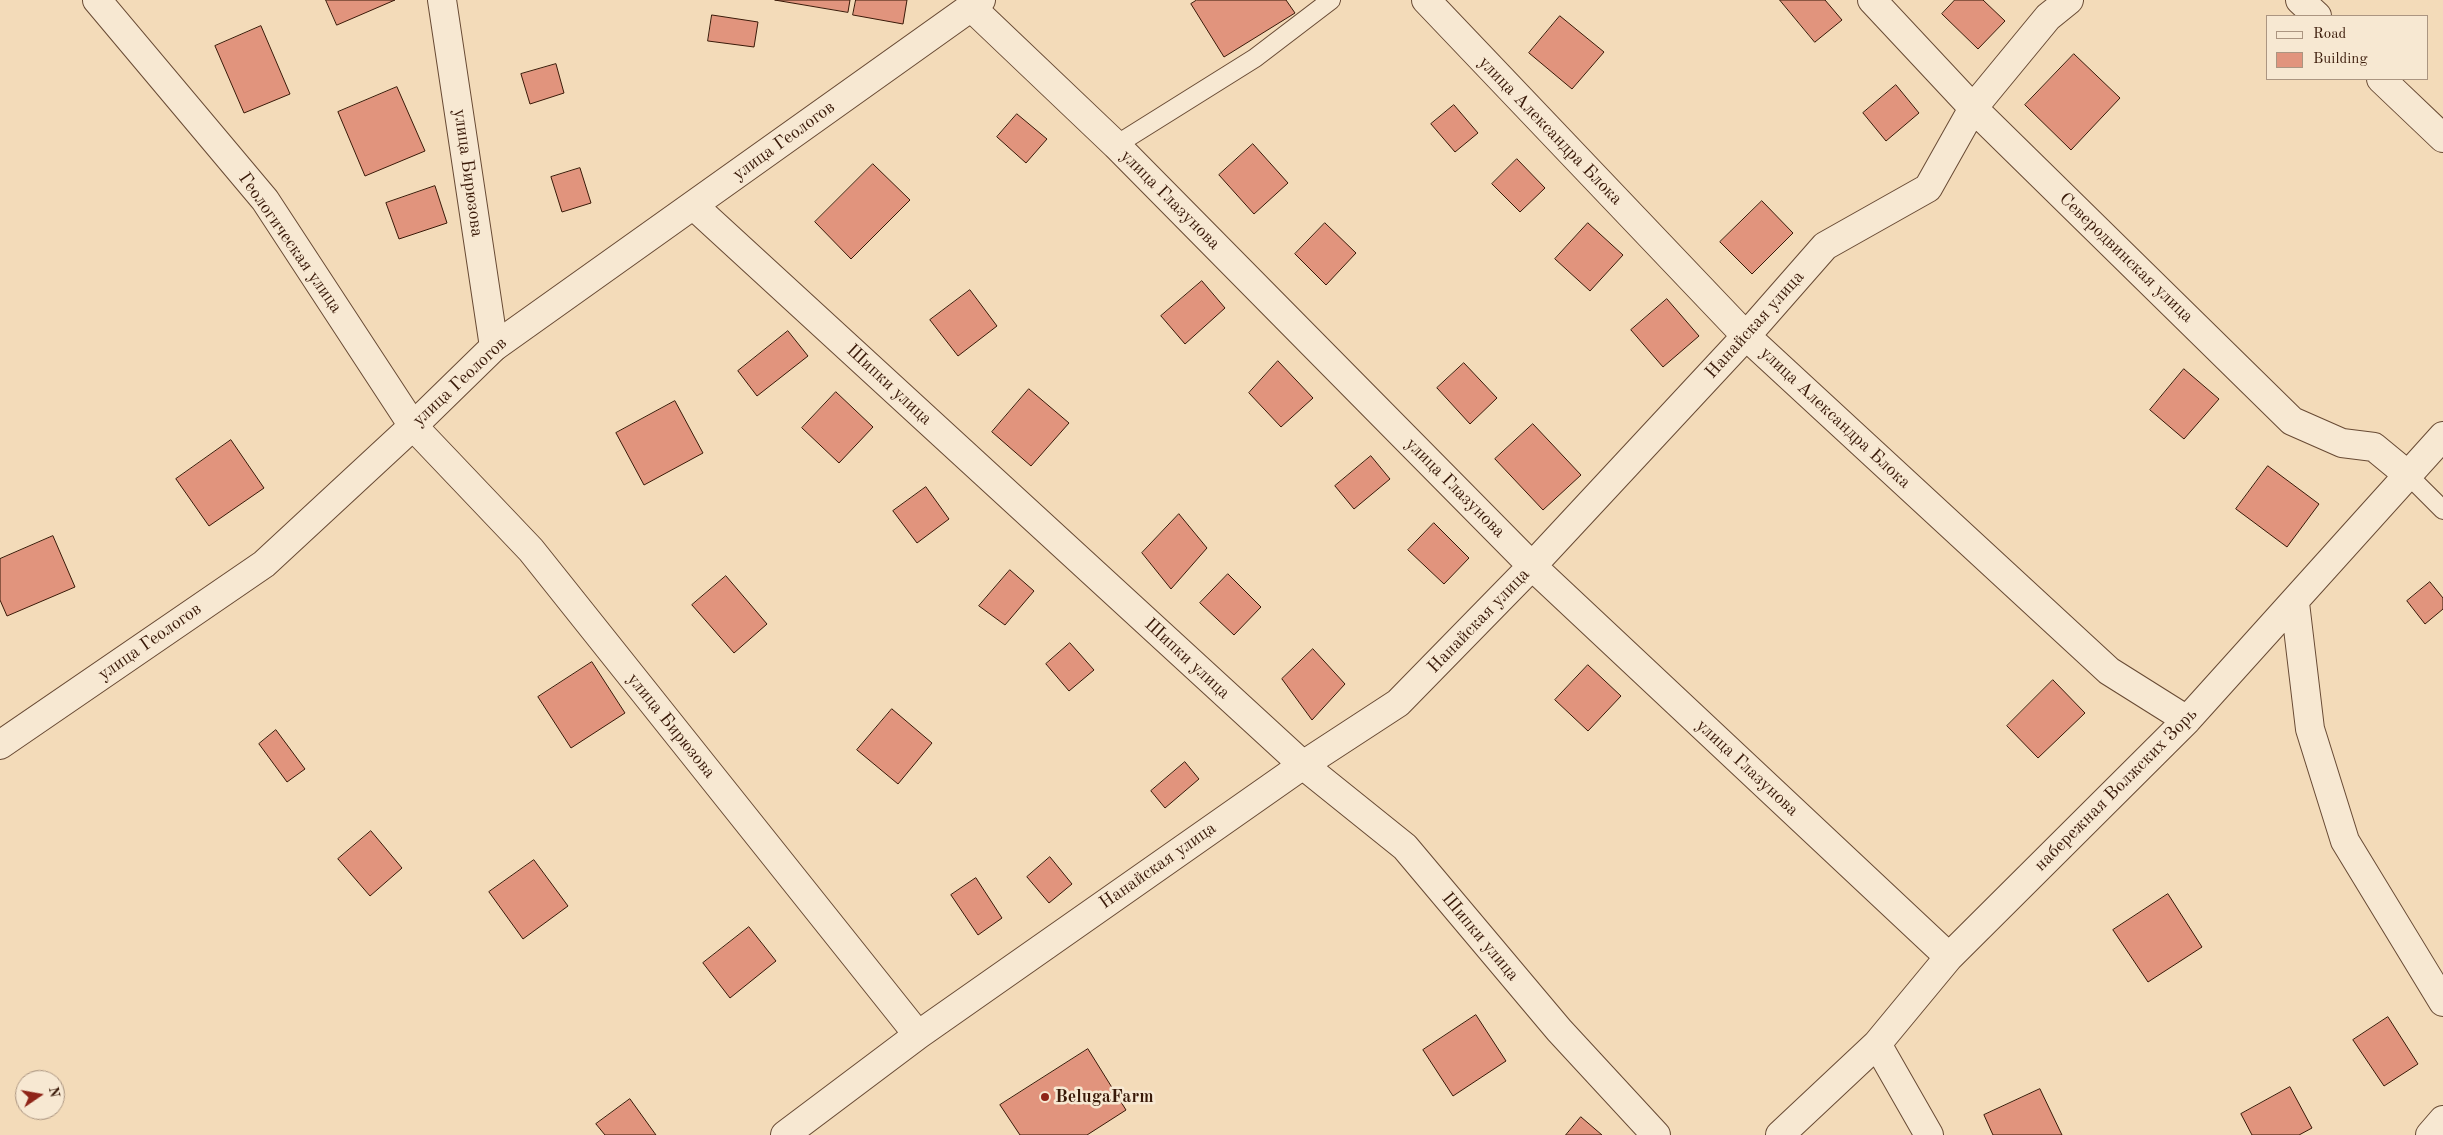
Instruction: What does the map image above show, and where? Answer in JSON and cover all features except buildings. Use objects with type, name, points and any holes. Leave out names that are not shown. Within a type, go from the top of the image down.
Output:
[{"type":"street","name":"Геологическая улица","points":[[97,0],[265,200],[413,426]]},
{"type":"street","name":"улица Бирюзова","points":[[442,0],[494,346]]},
{"type":"street","name":"улица Александра Блока","points":[[1426,0],[1746,336],[2109,671],[2187,720]]},
{"type":"street","name":"Северодвинская улица","points":[[1872,0],[1973,108],[2292,421],[2342,443],[2374,447],[2408,475]]},
{"type":"street","name":"Нанайская улица","points":[[785,1135],[918,1035],[1303,765],[1398,703],[1532,566],[1746,336],[1825,246],[1928,188],[1973,108],[2048,17],[2069,0]]},
{"type":"street","points":[[2300,0],[2316,15]]},
{"type":"street","name":"улица Геологов","points":[[0,745],[264,564],[413,426],[494,346],[694,206],[976,3]]},
{"type":"street","name":"улица Глазунова","points":[[976,3],[1532,566],[1949,957]]},
{"type":"street","points":[[2382,80],[2443,138]]},
{"type":"street","name":"Шипки улица","points":[[694,206],[1303,765],[1405,847],[1558,1030],[1656,1135]]},
{"type":"street","name":"улица Бирюзова","points":[[413,426],[531,550],[918,1035]]},
{"type":"street","name":"набережная Волжских Зорь","points":[[1780,1135],[1877,1044],[1949,957],[2187,720],[2295,603],[2353,534],[2443,436]]},
{"type":"street","points":[[2295,603],[2310,729],[2345,841],[2443,1002]]},
{"type":"street","points":[[1877,1044],[1929,1135]]},
{"type":"street","points":[[2430,1135],[2443,1120]]},
{"type":"lane","points":[[1116,145],[1256,58],[1331,0]]},
{"type":"lane","points":[[2408,475],[2443,510]]},
{"type":"place","name":"BelugaFarm","points":[[1045,1097]]}]
